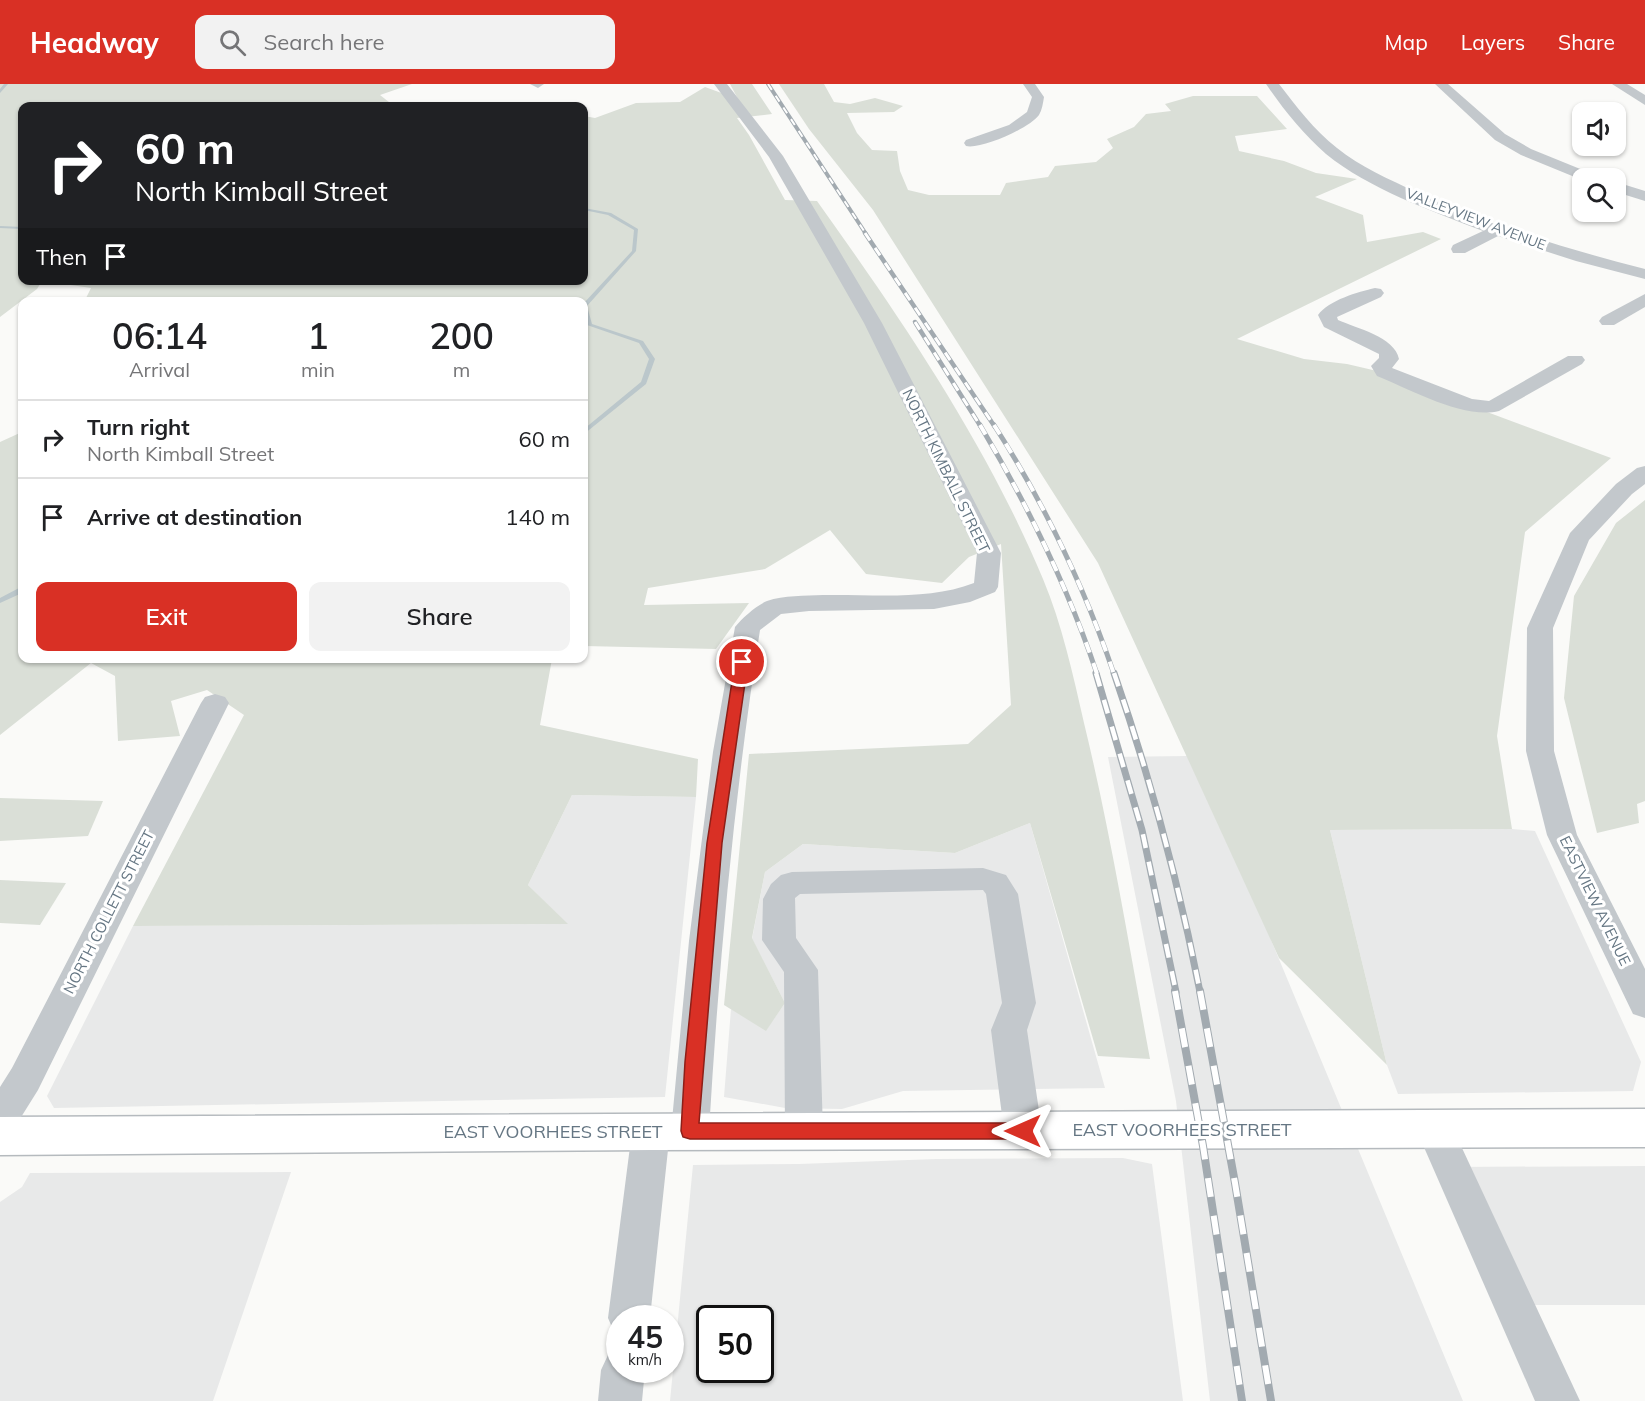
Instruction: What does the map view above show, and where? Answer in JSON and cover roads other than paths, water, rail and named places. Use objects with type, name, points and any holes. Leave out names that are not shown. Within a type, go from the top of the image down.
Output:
[{"type":"main road","name":"EAST VOORHEES STREET","points":[[0,1136],[1645,1128]]},
{"type":"street","name":"NORTH KIMBALL STREET","points":[[632,1305],[671,1131],[694,1062],[715,843],[748,627],[774,607],[809,603],[934,601],[961,597],[986,587],[989,553],[873,323],[776,156],[720,84]]},
{"type":"street","points":[[970,143],[1014,128],[1033,114],[1038,97],[1029,84]]},
{"type":"street","name":"VALLEYVIEW AVENUE","points":[[1272,84],[1306,127],[1330,150],[1375,178],[1496,231],[1567,254],[1645,274]]},
{"type":"street","points":[[1441,84],[1500,137],[1526,152],[1572,171]]},
{"type":"street","points":[[1618,84],[1645,101]]},
{"type":"street","points":[[1626,190],[1645,196]]},
{"type":"street","points":[[1459,249],[1496,231]]},
{"type":"street","points":[[1375,293],[1339,307],[1327,315],[1330,322],[1382,346],[1389,352],[1389,359],[1382,366],[1384,372],[1469,405],[1492,407],[1575,360]]},
{"type":"street","points":[[1608,321],[1645,299]]},
{"type":"street","name":"EASTVIEW AVENUE","points":[[1645,473],[1624,489],[1578,538],[1539,628],[1540,751],[1562,835],[1645,1004]]},
{"type":"street","name":"NORTH COLLETT STREET","points":[[0,1119],[25,1079],[215,703]]},
{"type":"street","points":[[804,1131],[801,970],[780,940],[779,899],[782,892],[792,884],[983,879],[992,880],[999,886],[1002,894],[1019,1003],[1009,1030],[1023,1131]]},
{"type":"street","points":[[1435,1129],[1558,1401]]},
{"type":"street","points":[[620,1401],[622,1383]]},
{"type":"waterway","points":[[0,92],[6,84]]},
{"type":"waterway","points":[[588,210],[609,214],[636,229],[634,251],[588,302]]},
{"type":"waterway","points":[[0,227],[18,228]]},
{"type":"waterway","points":[[588,319],[590,325],[641,342],[652,359],[644,383],[588,429]]},
{"type":"waterway","points":[[0,601],[18,592]]},
{"type":"railway","points":[[768,84],[866,234]]},
{"type":"railway","points":[[865,233],[995,427]]},
{"type":"railway","points":[[915,322],[981,427]]},
{"type":"railway","points":[[980,425],[1045,546],[1060,578],[1097,674]]},
{"type":"railway","points":[[994,425],[1030,484],[1062,546],[1090,609],[1114,674]]},
{"type":"railway","points":[[1096,673],[1142,830],[1176,992]]},
{"type":"railway","points":[[1114,673],[1163,831],[1200,992]]},
{"type":"railway","points":[[1175,991],[1203,1146],[1242,1401]]},
{"type":"railway","points":[[1200,991],[1271,1401]]}]
